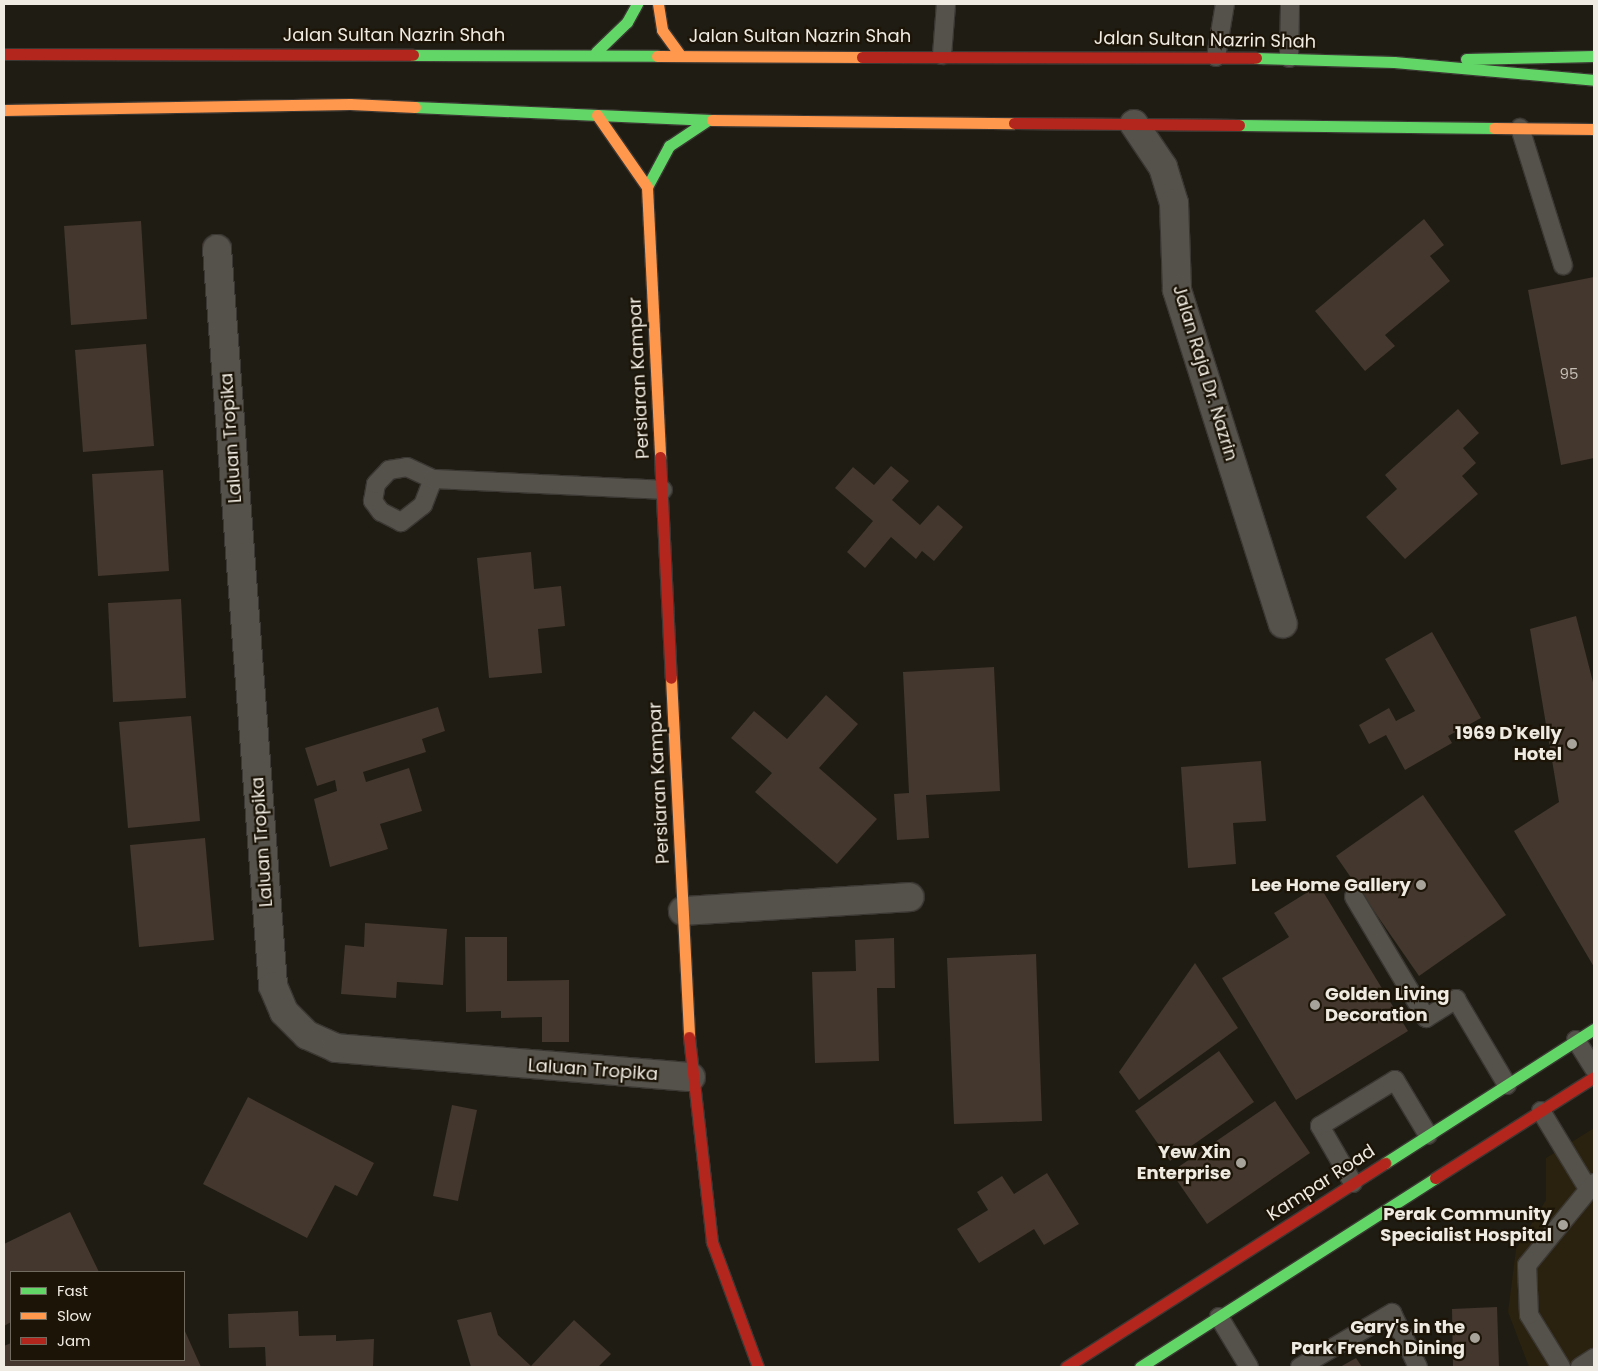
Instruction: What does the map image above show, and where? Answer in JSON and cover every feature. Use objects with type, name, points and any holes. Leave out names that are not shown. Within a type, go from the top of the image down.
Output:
[{"type":"main road","points":[[596,52],[626,22],[637,4]]},
{"type":"main road","points":[[658,4],[662,30],[679,53]]},
{"type":"main road","name":"Jalan Sultan Nazrin Shah","points":[[4,54],[596,52],[1289,58],[1394,62],[1594,80]]},
{"type":"main road","points":[[1394,62],[1594,56]]},
{"type":"main road","points":[[4,110],[350,104],[708,120],[1594,129]]},
{"type":"main road","points":[[597,115],[647,187],[669,146],[708,120]]},
{"type":"main road","name":"Persiaran Kampar","points":[[647,187],[692,1077],[712,1242],[758,1367]]},
{"type":"main road","name":"Kampar Road","points":[[1066,1367],[1594,1029]]},
{"type":"main road","points":[[1140,1367],[1594,1077]]},
{"type":"street","name":"Jalan Raja Dr. Nazrin","points":[[1134,124],[1166,176],[1174,203],[1177,290],[1283,624]]},
{"type":"street","name":"Laluan Tropika","points":[[217,249],[273,986],[284,1012],[307,1035],[336,1048],[692,1077]]},
{"type":"street","points":[[683,911],[910,897]]},
{"type":"lane","points":[[942,55],[946,4]]},
{"type":"lane","points":[[1216,57],[1225,4]]},
{"type":"lane","points":[[1289,58],[1290,4]]},
{"type":"lane","points":[[1520,128],[1563,265]]},
{"type":"lane","points":[[432,479],[415,515],[393,528],[373,500],[376,484],[390,470],[407,467],[432,479],[663,490]]},
{"type":"lane","points":[[1354,897],[1426,1018],[1456,999],[1507,1085]]},
{"type":"lane","points":[[1576,1040],[1594,1070]]},
{"type":"lane","points":[[1353,1183],[1320,1126],[1395,1080],[1428,1135]]},
{"type":"lane","points":[[1541,1111],[1591,1185],[1527,1265],[1529,1315],[1561,1367]]},
{"type":"lane","points":[[1300,1367],[1392,1313],[1418,1367]]},
{"type":"lane","points":[[1219,1317],[1249,1367]]},
{"type":"lane","points":[[1580,1367],[1594,1358]]},
{"type":"shaded area","name":"Perak Community Specialist Hospital","points":[[1594,1128],[1594,1367],[1529,1367],[1508,1312],[1516,1249],[1546,1200],[1546,1158]]},
{"type":"building","points":[[1424,219],[1444,245],[1430,256],[1450,281],[1385,335],[1395,346],[1365,371],[1315,311]]},
{"type":"building","points":[[141,221],[147,319],[71,325],[64,226]]},
{"type":"building","points":[[1594,277],[1594,458],[1561,465],[1528,290]]},
{"type":"building","points":[[146,344],[154,446],[83,452],[75,350]]},
{"type":"building","points":[[1458,409],[1479,433],[1463,448],[1476,463],[1462,476],[1478,494],[1405,559],[1366,517],[1397,489],[1385,475]]},
{"type":"building","points":[[891,466],[909,481],[892,500],[920,525],[938,505],[963,527],[934,561],[922,551],[916,559],[891,537],[865,568],[847,552],[873,521],[835,488],[853,467],[874,485]]},
{"type":"building","points":[[163,470],[169,571],[98,576],[92,474]]},
{"type":"building","points":[[531,552],[534,589],[561,586],[565,626],[538,629],[542,673],[489,678],[477,558]]},
{"type":"building","points":[[181,599],[186,698],[113,702],[108,603]]},
{"type":"building","name":"1969 D'Kelly Hotel","points":[[1576,616],[1594,686],[1594,967],[1514,831],[1559,802],[1530,629]]},
{"type":"building","points":[[1432,632],[1481,718],[1448,736],[1452,743],[1405,770],[1386,735],[1369,744],[1359,725],[1389,708],[1396,721],[1415,711],[1385,659]]},
{"type":"building","points":[[994,667],[1000,791],[926,795],[929,838],[897,840],[894,794],[909,793],[903,672]]},
{"type":"building","points":[[826,695],[858,724],[819,768],[877,819],[837,864],[755,792],[772,773],[731,738],[754,711],[787,739]]},
{"type":"building","points":[[438,707],[445,731],[422,739],[426,752],[363,772],[366,782],[409,768],[422,811],[380,824],[388,849],[330,867],[314,799],[337,791],[335,780],[317,786],[305,748]]},
{"type":"building","points":[[191,716],[200,821],[128,828],[119,722]]},
{"type":"building","points":[[1261,761],[1266,821],[1233,823],[1236,864],[1188,868],[1181,767]]},
{"type":"building","name":"Lee Home Gallery","points":[[1423,795],[1506,915],[1419,976],[1336,856]]},
{"type":"building","points":[[205,838],[214,940],[139,947],[130,845]]},
{"type":"building","name":"Golden Living Decoration","points":[[1319,885],[1408,1031],[1296,1100],[1222,978],[1289,937],[1274,913]]},
{"type":"building","points":[[365,923],[447,929],[443,985],[397,982],[396,998],[341,994],[345,945],[364,947]]},
{"type":"building","points":[[465,937],[507,937],[507,981],[569,980],[569,1042],[542,1042],[542,1017],[501,1018],[501,1011],[466,1012]]},
{"type":"building","points":[[894,938],[895,988],[877,988],[879,1061],[815,1063],[812,972],[856,971],[855,940]]},
{"type":"building","points":[[1036,954],[1042,1121],[954,1124],[947,958]]},
{"type":"building","points":[[1195,963],[1238,1028],[1139,1100],[1119,1072]]},
{"type":"building","points":[[1219,1051],[1254,1102],[1170,1161],[1135,1111]]},
{"type":"building","points":[[248,1097],[374,1163],[357,1196],[335,1185],[307,1238],[203,1184]]},
{"type":"building","name":"Yew Xin Enterprise","points":[[1275,1101],[1310,1153],[1207,1224],[1171,1172]]},
{"type":"building","points":[[452,1105],[477,1110],[458,1201],[433,1196]]},
{"type":"building","points":[[1047,1173],[1079,1224],[1044,1245],[1034,1229],[979,1263],[957,1229],[988,1210],[977,1192],[1002,1176],[1014,1194]]},
{"type":"building","points":[[70,1212],[99,1271],[10,1271],[10,1323],[4,1326],[4,1244]]},
{"type":"building","name":"Gary's in the Park French Dining","points":[[1497,1307],[1499,1367],[1453,1367],[1452,1309]]},
{"type":"building","points":[[298,1311],[299,1336],[336,1335],[336,1341],[374,1339],[373,1367],[266,1367],[265,1347],[229,1348],[228,1314]]},
{"type":"building","points":[[491,1312],[498,1335],[531,1366],[574,1320],[611,1354],[598,1367],[471,1367],[457,1320]]},
{"type":"building","points":[[185,1331],[201,1367],[4,1367],[4,1346],[10,1343],[10,1361],[185,1361]]},
{"type":"building","points":[[1356,1358],[1362,1367],[1340,1367]]},
{"type":"traffic: fast","points":[[596,52],[627,22],[637,4]]},
{"type":"traffic: fast","points":[[413,55],[657,56]]},
{"type":"traffic: fast","points":[[1466,59],[1594,56]]},
{"type":"traffic: fast","points":[[1256,58],[1394,62],[1594,80]]},
{"type":"traffic: fast","points":[[415,107],[712,120]]},
{"type":"traffic: fast","points":[[647,187],[669,146],[708,120]]},
{"type":"traffic: fast","points":[[1239,125],[1494,128]]},
{"type":"traffic: fast","points":[[1385,1163],[1594,1029]]},
{"type":"traffic: fast","points":[[1140,1367],[1435,1178]]},
{"type":"traffic: slow","points":[[658,4],[662,30],[679,53]]},
{"type":"traffic: slow","points":[[657,56],[862,57]]},
{"type":"traffic: slow","points":[[4,110],[350,104],[415,107]]},
{"type":"traffic: slow","points":[[597,115],[647,187],[660,457]]},
{"type":"traffic: slow","points":[[712,120],[1014,123]]},
{"type":"traffic: slow","points":[[1494,128],[1594,129]]},
{"type":"traffic: slow","points":[[671,678],[689,1037]]},
{"type":"traffic: jam","points":[[4,54],[413,55]]},
{"type":"traffic: jam","points":[[862,57],[1256,58]]},
{"type":"traffic: jam","points":[[1014,123],[1239,125]]},
{"type":"traffic: jam","points":[[660,457],[671,678]]},
{"type":"traffic: jam","points":[[689,1037],[712,1242],[758,1367]]},
{"type":"traffic: jam","points":[[1435,1178],[1594,1077]]},
{"type":"traffic: jam","points":[[1066,1367],[1385,1163]]},
{"type":"place","name":"1969 D'Kelly Hotel","points":[[1572,744]]},
{"type":"place","name":"Lee Home Gallery","points":[[1421,885]]},
{"type":"place","name":"Golden Living Decoration","points":[[1315,1005]]},
{"type":"place","name":"Yew Xin Enterprise","points":[[1241,1163]]},
{"type":"place","name":"Perak Community Specialist Hospital","points":[[1563,1225]]},
{"type":"place","name":"Gary's in the Park French Dining","points":[[1475,1338]]}]
